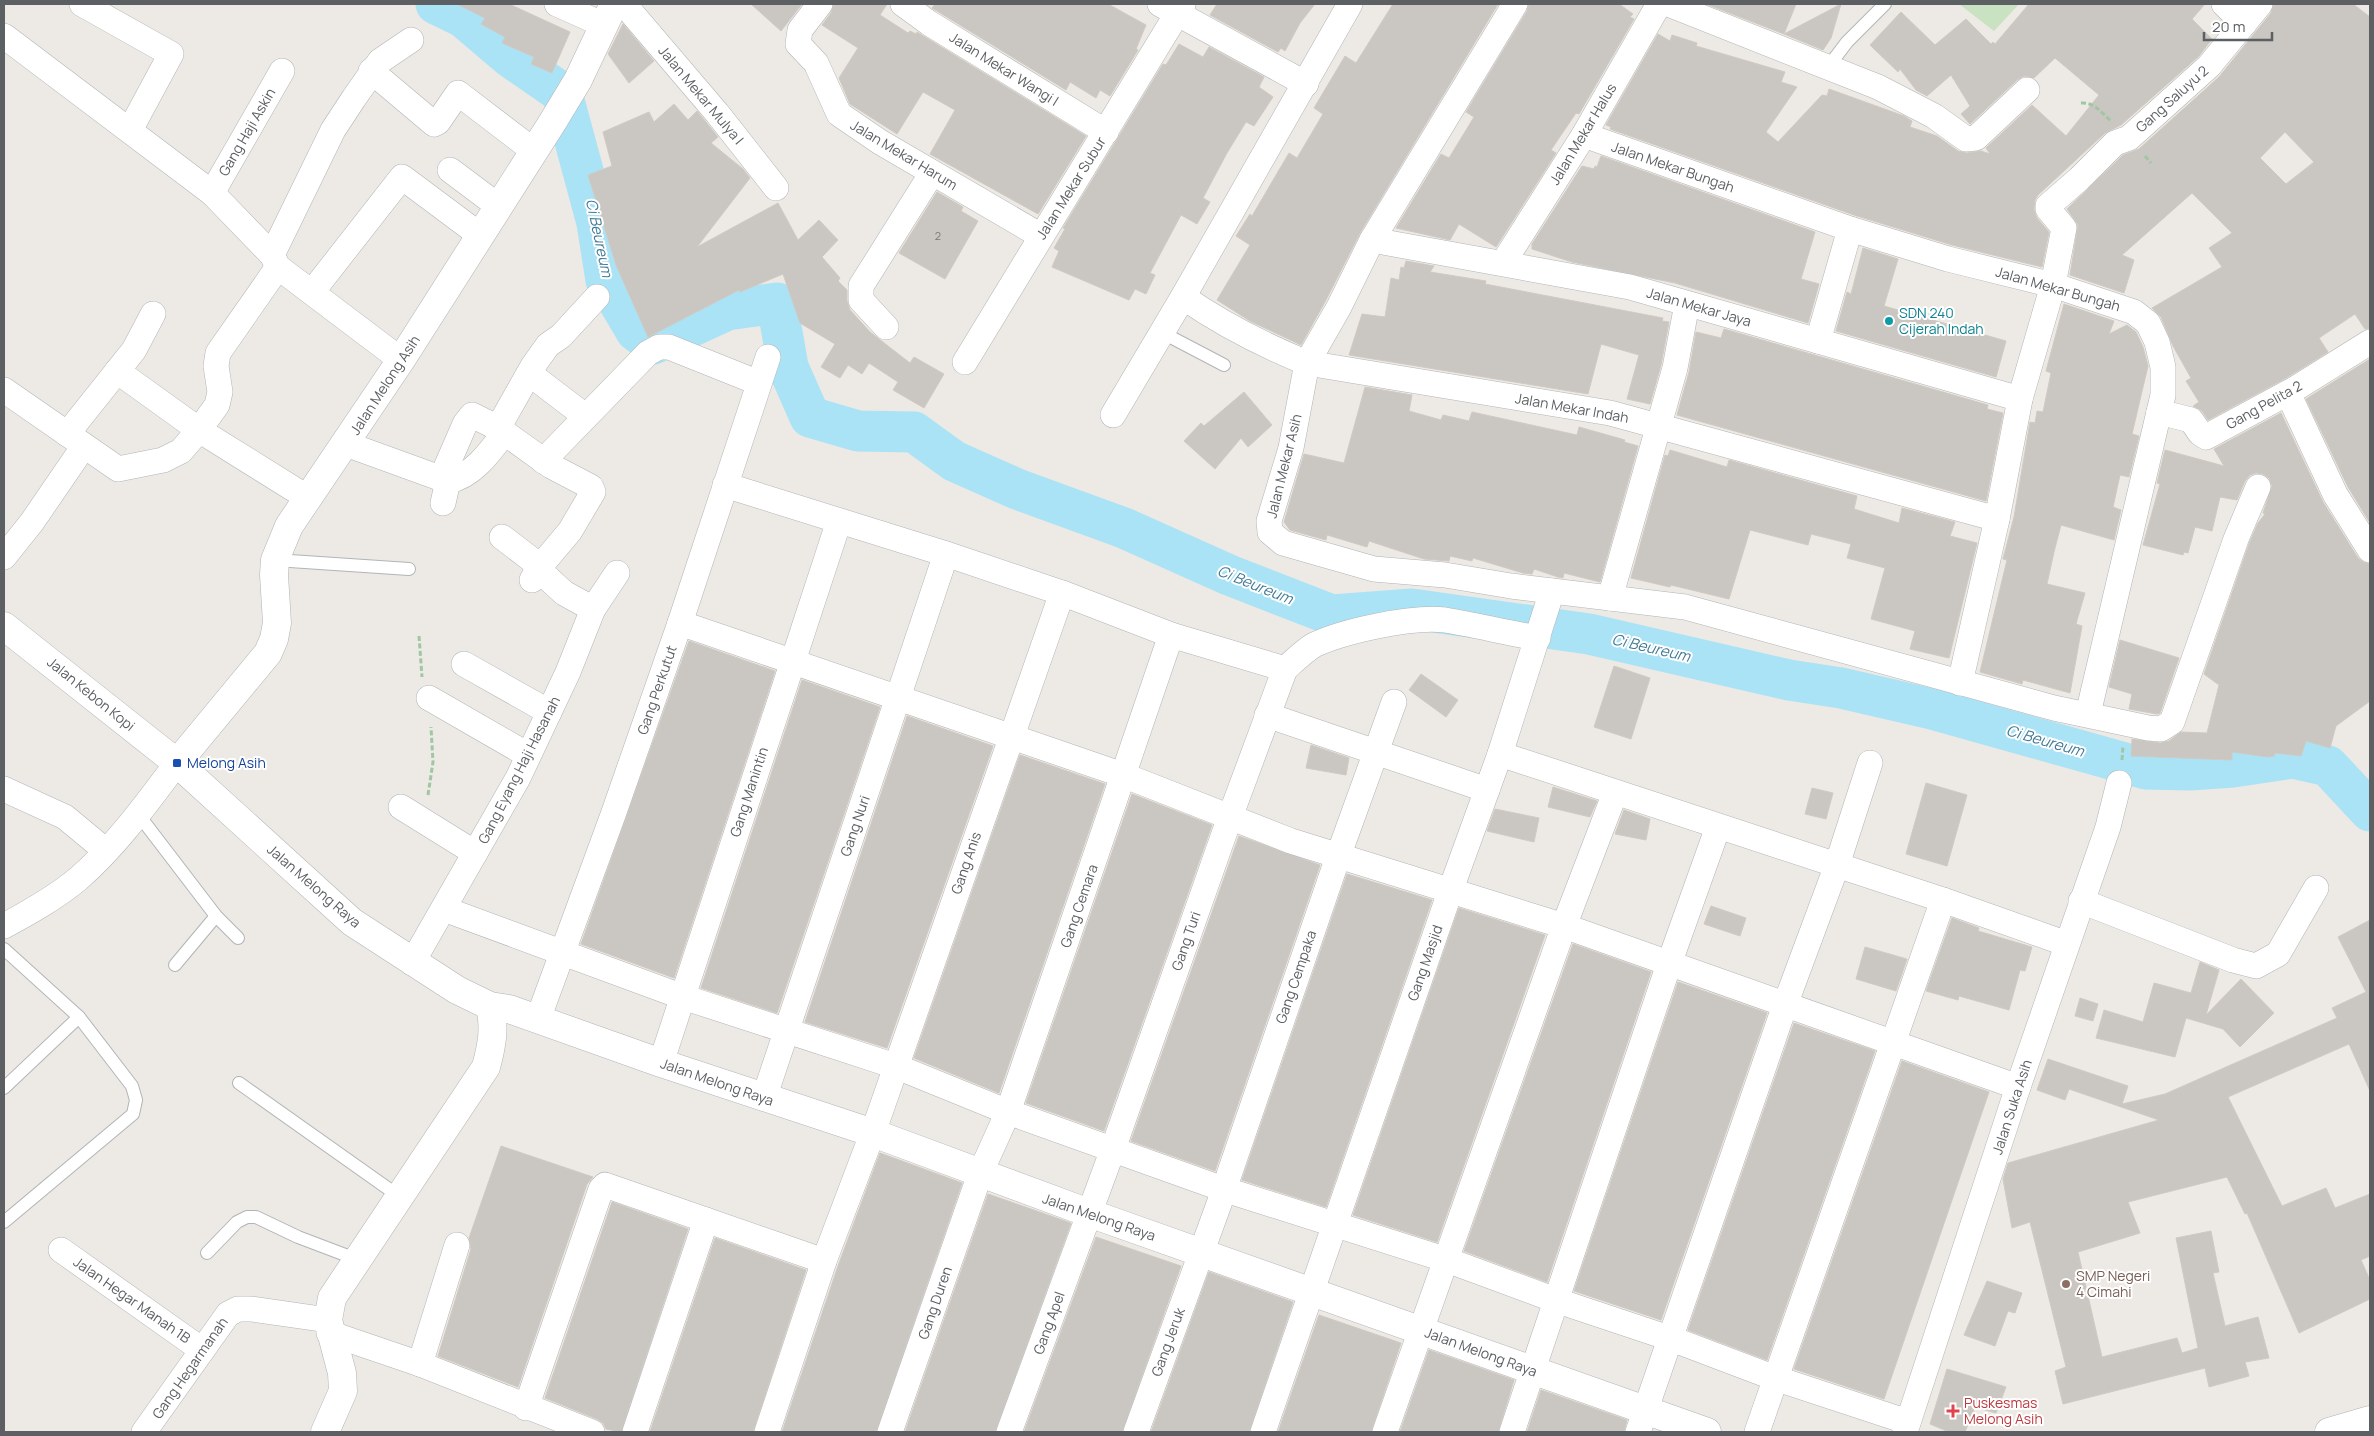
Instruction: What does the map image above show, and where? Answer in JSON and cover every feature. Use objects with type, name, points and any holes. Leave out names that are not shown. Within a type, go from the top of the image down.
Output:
[{"type":"main road","name":"Jalan Melong Asih","points":[[177,763],[268,653],[274,639],[276,623],[275,560],[289,526],[401,360],[552,123],[578,80],[609,14]]},
{"type":"main road","name":"Jalan Kebon Kopi","points":[[4,626],[177,763]]},
{"type":"main road","name":"Jalan Melong Raya","points":[[177,763],[352,922],[412,963],[457,990],[490,1006],[509,1009],[661,1063],[873,1133],[980,1174],[1421,1330],[1534,1371],[1642,1421],[1707,1432]]},
{"type":"main road","points":[[325,1432],[342,1391],[342,1374],[328,1326],[332,1298],[486,1067],[493,1043],[493,1019],[490,1006]]},
{"type":"street","points":[[82,4],[171,54],[130,130]]},
{"type":"street","points":[[557,4],[609,14]]},
{"type":"street","name":"Jalan Mekar Mulya I","points":[[624,4],[717,113],[776,188]]},
{"type":"street","name":"Jalan Mekar Harum","points":[[820,4],[800,30],[798,44],[816,63],[838,114],[880,142],[1041,236]]},
{"type":"street","name":"Jalan Mekar Wangi I","points":[[903,4],[930,23],[1106,132]]},
{"type":"street","points":[[1113,415],[1306,84],[1350,4]]},
{"type":"street","name":"Jalan Mekar Asih","points":[[1516,4],[1372,240],[1307,364],[1291,448],[1269,521],[1270,532],[1283,543],[1374,569],[1445,575],[1551,596]]},
{"type":"street","name":"Jalan Mekar Halus","points":[[1503,262],[1584,135],[1659,4]]},
{"type":"street","points":[[1668,4],[1878,87],[1934,116],[1969,139],[1976,138],[2027,90]]},
{"type":"street","points":[[2224,4],[2244,24]]},
{"type":"street","name":"Gang Saluyu 2","points":[[2053,285],[2064,228],[2048,209],[2048,206],[2079,179],[2115,143],[2129,138],[2209,66],[2260,4]]},
{"type":"street","points":[[1174,7],[1306,84]]},
{"type":"street","name":"Jalan Mekar Subur","points":[[965,362],[1106,132],[1174,7]]},
{"type":"street","points":[[4,36],[212,193],[275,261],[312,292],[401,360]]},
{"type":"street","points":[[4,390],[118,469],[128,469],[163,460],[181,451],[217,405],[220,392],[216,366],[218,353],[275,261],[333,130],[371,71],[380,61],[411,40]]},
{"type":"street","name":"Gang Haji Askin","points":[[212,193],[282,71]]},
{"type":"street","points":[[371,71],[434,124],[458,93],[534,151]]},
{"type":"street","name":"Jalan Mekar Bungah","points":[[1584,135],[1850,229],[1948,259],[2053,285],[2134,312],[2148,323],[2157,342],[2163,367],[2163,395],[2088,714]]},
{"type":"street","points":[[450,170],[498,206]]},
{"type":"street","points":[[886,327],[861,300],[861,286],[932,173]]},
{"type":"street","points":[[312,292],[402,177],[481,236]]},
{"type":"street","points":[[1818,342],[1850,229]]},
{"type":"street","name":"Jalan Mekar Jaya","points":[[1372,240],[1503,262],[1630,287],[2020,399]]},
{"type":"street","points":[[1960,683],[1997,519],[2020,399],[2053,285]]},
{"type":"street","name":"Jalan Mekar Indah","points":[[1183,296],[1210,316],[1307,364],[1610,413],[1997,519]]},
{"type":"street","points":[[444,488],[461,479],[488,454],[533,366],[548,345],[561,336],[597,297]]},
{"type":"street","points":[[1610,598],[1675,368],[1688,304]]},
{"type":"street","points":[[4,557],[32,522],[76,440],[117,371],[134,350],[152,314]]},
{"type":"street","name":"Gang Pelita 2","points":[[2159,412],[2191,420],[2200,433],[2206,437],[2288,393],[2370,342]]},
{"type":"street","points":[[543,461],[648,353],[659,347],[669,347],[759,382]]},
{"type":"street","name":"Gang Perkutut","points":[[538,1019],[680,624],[768,357]]},
{"type":"street","points":[[117,371],[199,430],[308,498]]},
{"type":"street","points":[[530,374],[585,416]]},
{"type":"street","points":[[2288,393],[2335,494],[2370,550]]},
{"type":"street","points":[[444,488],[470,417],[475,416],[501,431],[543,461],[594,489],[570,531],[535,574]]},
{"type":"street","points":[[346,444],[444,488]]},
{"type":"street","points":[[725,486],[946,554],[1062,593],[1171,635],[1285,669],[1313,646],[1341,635],[1378,626],[1443,620],[1539,636]]},
{"type":"street","points":[[1551,596],[1610,598],[1685,607],[2054,708],[2148,728],[2161,728],[2172,722],[2236,539],[2258,487]]},
{"type":"street","name":"Gang Manintin","points":[[661,1063],[791,661],[839,521]]},
{"type":"street","points":[[502,537],[532,560],[535,574],[593,609]]},
{"type":"street","name":"Gang Nuri","points":[[764,1098],[946,554]]},
{"type":"street","name":"Gang Eyang Haji Hasanah","points":[[412,963],[508,796],[568,672],[593,609],[617,573]]},
{"type":"street","name":"Gang Anis","points":[[767,1432],[824,1261],[873,1133],[1062,593]]},
{"type":"street","name":"Gang Masjid","points":[[1263,1432],[1310,1292],[1500,754],[1551,596]]},
{"type":"street","points":[[680,624],[1124,775],[1291,840],[1564,926],[2018,1087]]},
{"type":"street","name":"Gang Cemara","points":[[980,1174],[1008,1112],[1171,635]]},
{"type":"street","points":[[464,664],[549,712]]},
{"type":"street","name":"Gang Turi","points":[[1089,1213],[1230,817],[1285,669]]},
{"type":"street","points":[[429,698],[528,755]]},
{"type":"street","name":"Gang Cempaka","points":[[1200,1252],[1394,702]]},
{"type":"street","points":[[1268,715],[1487,790]]},
{"type":"street","points":[[1500,754],[1943,900],[2067,944]]},
{"type":"street","points":[[4,926],[39,907],[78,879],[138,814],[177,763]]},
{"type":"street","points":[[1642,1421],[1785,1005],[1837,865],[1870,763]]},
{"type":"street","name":"Jalan Suka Asih","points":[[1907,1427],[2018,1087],[2108,827],[2120,783]]},
{"type":"street","points":[[4,789],[65,817],[106,850]]},
{"type":"street","points":[[1385,1432],[1564,926],[1615,793]]},
{"type":"street","points":[[410,813],[475,853]]},
{"type":"street","points":[[1512,1432],[1558,1301],[1669,964],[1718,827]]},
{"type":"street","points":[[2081,901],[2233,960],[2256,966],[2278,954],[2316,888]]},
{"type":"street","points":[[1756,1432],[1895,1043],[1943,900]]},
{"type":"street","points":[[444,909],[683,997],[895,1066],[1008,1112],[1223,1189],[1447,1260],[1558,1301],[1672,1338],[1907,1427]]},
{"type":"street","name":"Gang Duren","points":[[890,1432],[980,1174]]},
{"type":"street","points":[[526,1408],[602,1187],[608,1185],[824,1261]]},
{"type":"street","name":"Gang Apel","points":[[1009,1432],[1089,1213]]},
{"type":"street","points":[[636,1432],[706,1220]]},
{"type":"street","points":[[420,1364],[457,1245]]},
{"type":"street","name":"Jalan Hegar Manah 1B","points":[[61,1250],[202,1350]]},
{"type":"street","name":"Gang Jeruk","points":[[1136,1432],[1200,1252]]},
{"type":"street","name":"Gang Hegarmanah","points":[[144,1432],[228,1314],[238,1309],[328,1326],[526,1408],[592,1432]]},
{"type":"lane","points":[[1828,68],[1847,42],[1885,4]]},
{"type":"lane","points":[[1161,332],[1224,365]]},
{"type":"lane","points":[[275,560],[409,569]]},
{"type":"lane","points":[[138,814],[216,916],[238,938]]},
{"type":"lane","points":[[175,964],[216,916]]},
{"type":"lane","points":[[4,949],[79,1017],[132,1086],[136,1100],[133,1114],[4,1222]]},
{"type":"lane","points":[[4,1088],[79,1017]]},
{"type":"lane","points":[[239,1083],[400,1197]]},
{"type":"lane","points":[[207,1253],[237,1222],[246,1217],[256,1217],[298,1237],[356,1260]]},
{"type":"path","points":[[410,813],[426,802],[433,762],[429,698],[420,669],[419,636]]},
{"type":"green space","points":[[1959,4],[2019,4],[1994,31]]},
{"type":"building","points":[[457,4],[509,4],[570,32],[552,73],[531,64],[534,57],[502,43],[505,37],[481,24],[485,18]]},
{"type":"building","points":[[751,4],[802,4],[781,31]]},
{"type":"building","points":[[834,4],[887,4],[880,15],[908,33],[910,31],[916,34],[917,32],[1086,136],[1038,214],[930,154],[955,110],[923,92],[897,134],[850,104],[839,78],[858,48],[822,25],[831,13]]},
{"type":"building","points":[[935,4],[1108,4],[1146,25],[1136,49],[1138,50],[1110,96],[1100,90],[1096,98],[1070,82],[1066,90],[932,8]]},
{"type":"building","points":[[1217,4],[1315,4],[1300,23],[1285,51],[1281,48],[1278,52],[1210,15]]},
{"type":"building","points":[[1393,4],[1498,4],[1360,233],[1301,345],[1250,321],[1217,300],[1250,245],[1236,236],[1250,214],[1252,216],[1289,153],[1297,158],[1323,114],[1314,108],[1345,56],[1356,63]]},
{"type":"building","points":[[1529,4],[1619,4],[1633,14],[1630,17],[1634,19],[1579,114],[1576,113],[1551,150],[1556,153],[1496,247],[1459,224],[1450,240],[1396,228],[1441,154],[1449,158],[1474,117],[1466,112],[1527,11]]},
{"type":"building","points":[[1706,4],[1796,4],[1784,34]]},
{"type":"building","points":[[1841,4],[1831,38],[1823,50],[1784,34]]},
{"type":"building","points":[[2029,4],[2205,4],[2192,19],[2212,39],[2199,56],[2121,125],[2105,133],[2038,195],[2035,200],[2034,210],[2037,218],[2049,232],[2042,267],[1952,245],[1854,215],[1610,129],[1611,127],[1606,125],[1658,34],[1670,41],[1672,35],[1697,43],[1696,46],[1785,72],[1781,82],[1797,87],[1766,132],[1778,142],[1822,95],[1827,96],[1829,89],[1904,116],[1912,121],[1910,127],[1937,136],[1958,151],[1967,153],[1981,151],[1990,154],[1986,148],[2032,105],[2066,136],[2099,95],[2055,58],[2034,78],[2024,76],[2017,80],[1970,124],[1961,114],[1970,106],[1951,75],[1927,96],[1916,90],[1900,69],[1898,72],[1870,45],[1901,12],[1935,45],[1966,19],[1991,44],[1993,42],[1995,44]]},
{"type":"building","points":[[2274,4],[2353,4],[2370,17],[2370,328],[2365,329],[2355,314],[2319,338],[2328,352],[2286,378],[2208,420],[2202,411],[2193,406],[2199,402],[2186,381],[2191,378],[2173,346],[2161,317],[2152,308],[2222,267],[2209,248],[2232,233],[2192,193],[2122,255],[2134,260],[2124,293],[2070,275],[2078,225],[2067,209],[2123,155],[2139,149],[2219,77],[2271,13]],"holes":[[[2285,132],[2314,162],[2286,184],[2260,158]]]},
{"type":"building","points":[[623,24],[654,61],[629,83],[608,54]]},
{"type":"building","points":[[1179,44],[1203,57],[1209,47],[1264,77],[1259,87],[1273,97],[1254,126],[1246,122],[1227,153],[1203,198],[1210,202],[1197,224],[1181,215],[1150,273],[1155,275],[1146,294],[1135,289],[1129,300],[1052,267],[1059,251],[1054,248],[1065,229],[1063,228],[1163,64],[1166,65]]},
{"type":"building","points":[[674,104],[688,120],[697,111],[718,137],[711,143],[743,169],[750,178],[697,247],[778,203],[798,240],[819,220],[838,240],[822,257],[840,278],[838,281],[847,290],[847,301],[850,310],[870,332],[910,363],[914,357],[944,374],[924,408],[893,390],[898,382],[869,363],[862,374],[848,365],[840,378],[821,367],[835,344],[800,323],[783,274],[740,292],[739,290],[648,337],[616,265],[588,175],[612,166],[603,132],[649,112],[654,122]]},
{"type":"building","points":[[1601,156],[1815,232],[1801,279],[1819,284],[1808,323],[1675,283],[1572,262],[1532,249],[1532,244],[1582,166],[1594,169],[1595,166],[1597,167]]},
{"type":"building","points":[[937,192],[963,207],[961,211],[978,221],[945,279],[899,253]]},
{"type":"building","name":"SDN 240 Cijerah Indah","points":[[1863,248],[1898,259],[1884,306],[2006,341],[1996,377],[1836,331],[1847,292],[1851,294]]},
{"type":"building","points":[[1406,261],[1434,266],[1430,272],[1486,281],[1485,284],[1663,318],[1662,321],[1669,322],[1661,365],[1650,404],[1627,399],[1639,355],[1601,344],[1588,394],[1349,355],[1362,314],[1385,317],[1391,278],[1399,280],[1401,267],[1404,268]]},
{"type":"building","points":[[2064,304],[2114,321],[2109,334],[2127,325],[2136,332],[2143,347],[2148,366],[2132,434],[2139,436],[2129,477],[2120,475],[2113,507],[2121,510],[2114,540],[2061,525],[2054,552],[2047,584],[2085,593],[2076,624],[2082,626],[2070,693],[2023,680],[2022,684],[1980,672],[2007,560],[2003,559],[2014,517],[2030,422],[2035,423],[2037,411],[2043,412],[2051,373],[2046,371]]},
{"type":"building","points":[[1724,329],[1988,405],[1987,409],[2003,413],[1986,501],[1677,415],[1689,372],[1696,332],[1721,338]]},
{"type":"building","points":[[2370,359],[2370,523],[2348,487],[2306,399]]},
{"type":"building","points":[[1365,387],[1412,395],[1409,411],[1441,420],[1443,415],[1469,421],[1472,412],[1577,435],[1579,427],[1625,440],[1624,442],[1638,446],[1600,582],[1564,573],[1563,578],[1534,569],[1532,574],[1523,573],[1473,558],[1472,561],[1450,556],[1449,561],[1424,559],[1369,541],[1367,547],[1327,535],[1326,540],[1290,530],[1284,522],[1304,454],[1344,463]]},
{"type":"building","points":[[1244,392],[1272,425],[1248,447],[1241,438],[1215,469],[1184,441],[1201,423],[1204,426]]},
{"type":"building","points":[[2281,413],[2323,502],[2358,558],[2370,564],[2370,701],[2336,726],[2330,748],[2306,741],[2301,756],[2275,753],[2274,756],[2268,757],[2232,752],[2232,760],[2131,756],[2132,739],[2160,743],[2169,741],[2181,732],[2207,733],[2219,685],[2204,674],[2249,544],[2258,523],[2265,514],[2263,513],[2272,486],[2269,478],[2263,474],[2256,473],[2250,475],[2245,481],[2237,500],[2220,497],[2212,531],[2195,527],[2188,553],[2184,552],[2183,555],[2143,545],[2160,484],[2157,483],[2165,450],[2224,466],[2214,449]]},
{"type":"building","points":[[1670,450],[1727,467],[1729,460],[1857,496],[1854,509],[1899,523],[1902,508],[1955,522],[1950,536],[1977,543],[1949,658],[1910,649],[1915,631],[1871,619],[1885,568],[1847,558],[1851,544],[1811,534],[1808,545],[1750,530],[1729,599],[1671,585],[1670,587],[1631,578],[1665,455],[1668,456]]},
{"type":"building","points":[[2120,640],[2179,658],[2160,713],[2129,709],[2132,694],[2109,687]]},
{"type":"building","points":[[689,641],[775,671],[674,978],[581,944]]},
{"type":"building","points":[[1614,666],[1650,678],[1631,739],[1594,727]]},
{"type":"building","points":[[1421,674],[1458,700],[1446,717],[1409,690]]},
{"type":"building","points":[[802,680],[880,707],[777,1013],[701,988]]},
{"type":"building","points":[[907,716],[993,746],[887,1048],[805,1022]]},
{"type":"building","points":[[1311,745],[1349,758],[1346,775],[1306,768]]},
{"type":"building","points":[[1020,755],[1105,784],[999,1093],[914,1058]]},
{"type":"building","points":[[1926,783],[1967,795],[1947,866],[1906,854]]},
{"type":"building","points":[[1553,787],[1597,801],[1590,817],[1548,807]]},
{"type":"building","points":[[1812,788],[1833,793],[1826,819],[1805,814]]},
{"type":"building","points":[[1132,794],[1212,825],[1104,1131],[1026,1103]]},
{"type":"building","points":[[1495,809],[1539,818],[1534,842],[1487,831]]},
{"type":"building","points":[[1624,810],[1650,819],[1646,840],[1615,834]]},
{"type":"building","points":[[1239,836],[1320,865],[1215,1171],[1131,1141]]},
{"type":"building","points":[[1347,874],[1432,900],[1326,1207],[1242,1180]]},
{"type":"building","points":[[1711,906],[1746,918],[1740,936],[1704,924]]},
{"type":"building","points":[[1459,908],[1545,935],[1437,1242],[1353,1215]]},
{"type":"building","points":[[1952,918],[1979,928],[1978,931],[2032,947],[2025,971],[2020,970],[2009,1010],[1959,996],[1958,1000],[1926,991]]},
{"type":"building","points":[[2370,920],[2370,1091],[2349,1044],[2228,1097],[2282,1206],[2326,1188],[2335,1208],[2370,1194],[2370,1256],[2361,1260],[2370,1280],[2370,1299],[2299,1333],[2247,1213],[2245,1214],[2227,1177],[2128,1202],[2140,1233],[2078,1252],[2102,1357],[2177,1338],[2182,1353],[2198,1348],[2176,1238],[2211,1231],[2219,1272],[2213,1273],[2225,1326],[2258,1317],[2269,1358],[2245,1362],[2249,1376],[2209,1387],[2205,1368],[2063,1404],[2055,1371],[2066,1367],[2030,1222],[2012,1228],[2003,1179],[2008,1163],[2159,1120],[2069,1089],[2065,1100],[2037,1090],[2048,1059],[2128,1086],[2122,1104],[2165,1094],[2337,1018],[2332,1008],[2366,992],[2338,937]]},
{"type":"building","points":[[1573,944],[1651,972],[1547,1282],[1464,1251]]},
{"type":"building","points":[[1865,947],[1907,959],[1896,991],[1856,979]]},
{"type":"building","points":[[2200,962],[2219,970],[2206,1015],[2241,979],[2274,1013],[2240,1047],[2223,1029],[2186,1018],[2175,1057],[2096,1038],[2104,1010],[2143,1022],[2154,983],[2191,993]]},
{"type":"building","points":[[1678,982],[1767,1013],[1661,1320],[1574,1291]]},
{"type":"building","points":[[2080,998],[2098,1004],[2093,1021],[2075,1016]]},
{"type":"building","points":[[1794,1023],[1875,1051],[1767,1360],[1688,1330]]},
{"type":"building","points":[[1902,1061],[1989,1092],[1884,1399],[1794,1369]]},
{"type":"building","points":[[501,1146],[593,1177],[587,1184],[518,1387],[438,1356],[471,1249],[469,1238]]},
{"type":"building","points":[[880,1153],[962,1183],[876,1432],[782,1432],[838,1266]]},
{"type":"building","points":[[988,1194],[1071,1223],[995,1432],[905,1432]]},
{"type":"building","points":[[612,1202],[688,1229],[621,1432],[606,1429],[603,1423],[597,1419],[545,1398]]},
{"type":"building","points":[[1096,1237],[1181,1266],[1122,1432],[1024,1432]]},
{"type":"building","points":[[715,1238],[806,1270],[753,1432],[650,1432]]},
{"type":"building","points":[[1209,1272],[1293,1302],[1249,1432],[1151,1432]]},
{"type":"building","points":[[1987,1281],[2022,1293],[2015,1313],[2008,1311],[1995,1346],[1964,1335]]},
{"type":"building","points":[[1319,1315],[1401,1343],[1371,1432],[1278,1432]]},
{"type":"building","points":[[1429,1350],[1514,1380],[1498,1432],[1400,1432]]},
{"type":"building","points":[[1947,1369],[2006,1387],[1996,1413],[1975,1407],[1965,1432],[1949,1432],[1930,1424]]},
{"type":"building","points":[[1541,1390],[1627,1420],[1624,1432],[1527,1432]]},
{"type":"waterway","name":"Ci Beureum","points":[[436,4],[463,17],[510,57],[562,93],[597,223],[606,280],[636,331],[653,344],[727,310],[777,303],[788,367],[810,417],[858,431],[914,432],[954,461],[1017,489],[1124,528],[1229,575],[1332,615],[1412,609],[1589,634],[1789,680],[1841,688],[1932,709],[2146,769],[2190,770],[2233,767],[2293,758],[2328,766],[2370,811]]},
{"type":"place","name":"SDN 240 Cijerah Indah","points":[[1889,321]]},
{"type":"place","name":"Melong Asih","points":[[177,763]]},
{"type":"place","name":"SMP Negeri 4 Cimahi","points":[[2066,1284]]},
{"type":"place","name":"Puskesmas Melong Asih","points":[[1953,1411]]}]
